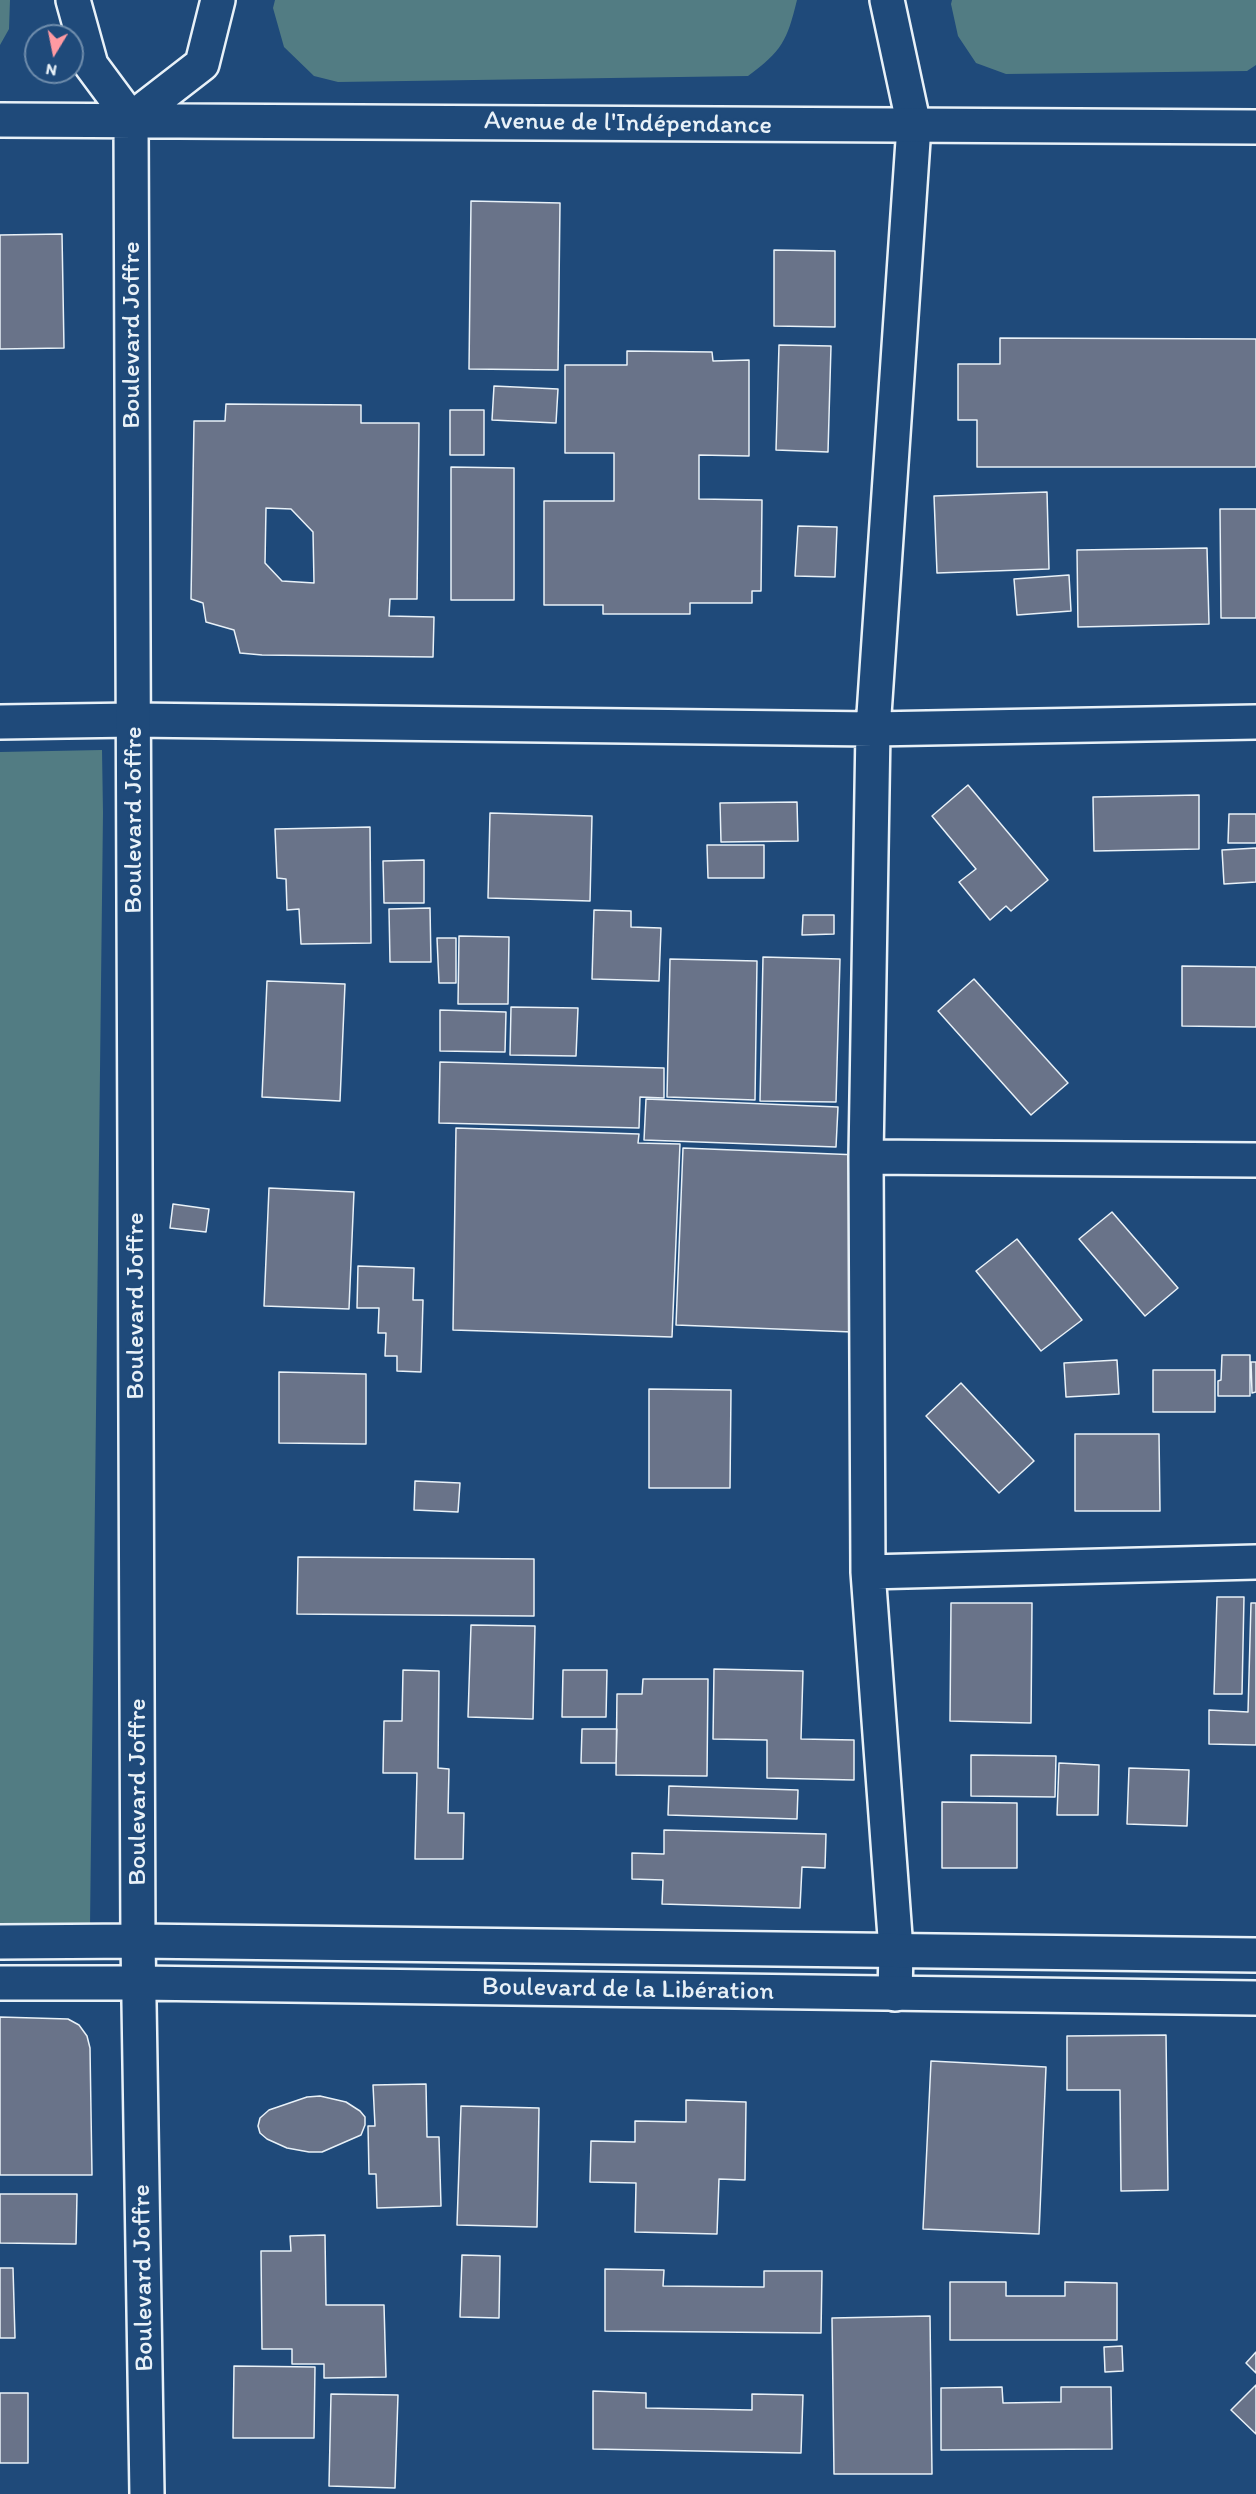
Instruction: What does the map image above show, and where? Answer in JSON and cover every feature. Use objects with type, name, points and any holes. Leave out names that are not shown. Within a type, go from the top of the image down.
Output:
[{"type":"street","points":[[73,0],[92,65],[131,119],[202,64],[218,0]]},
{"type":"street","points":[[887,0],[914,126],[873,729],[866,1157],[868,1572],[896,1950],[895,1994]]},
{"type":"street","name":"Boulevard Joffre","points":[[131,119],[138,1941],[147,2494]]},
{"type":"street","name":"Avenue de l'Indépendance","points":[[0,120],[1256,127]]},
{"type":"street","points":[[0,722],[134,720],[873,729],[1256,722]]},
{"type":"street","points":[[866,1157],[1256,1160]]},
{"type":"street","points":[[868,1572],[1256,1562]]},
{"type":"street","name":"Boulevard de la Libération","points":[[0,1942],[138,1941],[1256,1955]]},
{"type":"street","name":"Boulevard de la Libération","points":[[0,1983],[1256,1998]]},
{"type":"green space","points":[[0,0],[10,0],[9,29],[0,45]]},
{"type":"green space","points":[[275,0],[797,0],[782,44],[769,59],[748,76],[338,82],[314,76],[284,47],[273,8]]},
{"type":"green space","points":[[952,0],[1256,0],[1256,65],[1247,71],[1006,74],[976,63],[958,36]]},
{"type":"green space","points":[[102,750],[90,1926],[0,1926],[0,752]]},
{"type":"building","points":[[471,201],[560,203],[558,370],[469,369]]},
{"type":"building","points":[[62,234],[64,348],[0,349],[0,235]]},
{"type":"building","points":[[774,250],[835,251],[835,327],[774,326]]},
{"type":"building","points":[[1000,338],[1256,339],[1256,467],[977,467],[977,420],[958,420],[958,364],[1000,364]]},
{"type":"building","points":[[779,345],[831,346],[828,452],[776,450]]},
{"type":"building","points":[[627,351],[712,352],[713,361],[749,360],[749,456],[699,455],[699,499],[762,500],[761,591],[752,591],[752,603],[690,603],[690,614],[603,614],[603,605],[544,605],[544,501],[614,501],[614,453],[565,453],[565,365],[627,365]]},
{"type":"building","points":[[494,386],[558,389],[556,423],[492,420]]},
{"type":"building","points":[[226,404],[361,405],[361,423],[419,423],[417,599],[390,599],[389,616],[434,617],[433,657],[240,653],[234,630],[206,622],[203,603],[191,599],[194,421],[225,421]],"holes":[[[266,508],[291,509],[313,532],[314,583],[282,581],[265,563]]]},
{"type":"building","points":[[450,410],[484,410],[484,455],[450,455]]},
{"type":"building","points":[[451,467],[514,468],[514,600],[451,600]]},
{"type":"building","points":[[1047,492],[1049,569],[937,573],[934,496]]},
{"type":"building","points":[[1220,509],[1256,509],[1256,618],[1221,618]]},
{"type":"building","points":[[798,526],[837,527],[835,577],[795,576]]},
{"type":"building","points":[[1207,548],[1209,624],[1078,627],[1077,550]]},
{"type":"building","points":[[1069,575],[1071,611],[1017,615],[1014,579]]},
{"type":"building","points":[[968,785],[1048,880],[1011,911],[1006,906],[990,920],[959,882],[976,869],[932,816]]},
{"type":"building","points":[[1199,795],[1199,849],[1094,851],[1093,797]]},
{"type":"building","points":[[797,802],[798,841],[721,842],[720,803]]},
{"type":"building","points":[[490,813],[592,816],[590,901],[488,898]]},
{"type":"building","points":[[1229,814],[1256,814],[1256,843],[1228,843]]},
{"type":"building","points":[[370,827],[371,943],[301,944],[299,909],[287,910],[286,879],[277,878],[275,829]]},
{"type":"building","points":[[707,845],[764,845],[764,878],[708,878]]},
{"type":"building","points":[[1256,848],[1256,882],[1224,884],[1222,850]]},
{"type":"building","points":[[424,860],[424,903],[384,903],[383,861]]},
{"type":"building","points":[[430,908],[431,962],[390,962],[389,909]]},
{"type":"building","points":[[594,910],[631,911],[631,927],[661,928],[659,981],[592,979]]},
{"type":"building","points":[[803,915],[834,915],[834,934],[802,935]]},
{"type":"building","points":[[459,936],[509,937],[508,1004],[458,1004]]},
{"type":"building","points":[[437,938],[456,938],[456,983],[439,983]]},
{"type":"building","points":[[763,957],[840,959],[836,1102],[760,1101]]},
{"type":"building","points":[[670,959],[757,961],[755,1100],[667,1097]]},
{"type":"building","points":[[1182,966],[1256,967],[1256,1027],[1182,1026]]},
{"type":"building","points":[[974,979],[1068,1083],[1031,1115],[938,1011]]},
{"type":"building","points":[[267,981],[345,984],[340,1101],[262,1097]]},
{"type":"building","points":[[511,1007],[578,1008],[576,1056],[510,1055]]},
{"type":"building","points":[[440,1010],[506,1012],[505,1052],[440,1051]]},
{"type":"building","points":[[440,1062],[664,1068],[664,1098],[640,1097],[639,1128],[439,1123]]},
{"type":"building","points":[[646,1099],[838,1107],[836,1147],[644,1140]]},
{"type":"building","points":[[456,1128],[639,1134],[638,1143],[680,1144],[672,1337],[453,1330]]},
{"type":"building","points":[[683,1148],[859,1155],[852,1332],[676,1325]]},
{"type":"building","points":[[269,1188],[354,1192],[349,1309],[264,1306]]},
{"type":"building","points":[[173,1204],[209,1209],[206,1232],[170,1228]]},
{"type":"building","points":[[1112,1212],[1178,1288],[1145,1316],[1079,1239]]},
{"type":"building","points":[[1017,1239],[1082,1320],[1041,1351],[976,1271]]},
{"type":"building","points":[[358,1266],[414,1268],[413,1300],[423,1300],[421,1372],[397,1371],[397,1356],[385,1356],[386,1333],[378,1333],[379,1308],[357,1308]]},
{"type":"building","points":[[1222,1355],[1250,1355],[1250,1396],[1218,1396]]},
{"type":"building","points":[[1117,1360],[1119,1394],[1066,1397],[1064,1363]]},
{"type":"building","points":[[1251,1362],[1256,1362],[1256,1392],[1252,1393]]},
{"type":"building","points":[[1153,1370],[1215,1370],[1215,1412],[1153,1412]]},
{"type":"building","points":[[279,1372],[366,1374],[366,1444],[279,1443]]},
{"type":"building","points":[[961,1383],[1034,1461],[999,1493],[926,1416]]},
{"type":"building","points":[[649,1389],[731,1390],[730,1488],[649,1488]]},
{"type":"building","points":[[1075,1434],[1159,1434],[1160,1511],[1075,1511]]},
{"type":"building","points":[[415,1481],[460,1483],[458,1512],[414,1510]]},
{"type":"building","points":[[298,1557],[534,1559],[534,1616],[297,1614]]},
{"type":"building","points":[[1217,1597],[1244,1597],[1242,1694],[1214,1694]]},
{"type":"building","points":[[951,1603],[1032,1603],[1031,1723],[950,1721]]},
{"type":"building","points":[[1251,1603],[1256,1603],[1256,1745],[1209,1744],[1209,1710],[1248,1712]]},
{"type":"building","points":[[471,1625],[535,1626],[533,1719],[468,1717]]},
{"type":"building","points":[[714,1669],[803,1671],[801,1739],[854,1740],[854,1780],[767,1778],[767,1740],[713,1739]]},
{"type":"building","points":[[403,1670],[439,1671],[438,1768],[449,1769],[448,1813],[464,1813],[463,1859],[415,1859],[417,1773],[383,1773],[384,1721],[402,1721]]},
{"type":"building","points":[[563,1670],[607,1670],[606,1717],[562,1717]]},
{"type":"building","points":[[643,1679],[708,1679],[707,1776],[616,1775],[617,1694],[642,1694]]},
{"type":"building","points":[[582,1729],[617,1729],[616,1763],[581,1763]]},
{"type":"building","points":[[971,1755],[1056,1756],[1055,1797],[971,1796]]},
{"type":"building","points":[[1059,1763],[1099,1765],[1098,1815],[1057,1815]]},
{"type":"building","points":[[1129,1768],[1189,1770],[1187,1826],[1127,1824]]},
{"type":"building","points":[[669,1786],[798,1790],[797,1819],[668,1815]]},
{"type":"building","points":[[942,1802],[1017,1803],[1017,1868],[942,1868]]},
{"type":"building","points":[[664,1830],[826,1834],[825,1868],[802,1867],[800,1908],[662,1904],[663,1880],[632,1879],[632,1853],[664,1854]]},
{"type":"building","points":[[0,2017],[68,2019],[79,2025],[87,2036],[90,2048],[92,2175],[0,2175]]},
{"type":"building","points":[[1166,2035],[1168,2190],[1121,2191],[1120,2090],[1067,2090],[1067,2036]]},
{"type":"building","points":[[931,2061],[1046,2067],[1039,2234],[923,2229]]},
{"type":"building","points":[[426,2084],[427,2137],[439,2137],[441,2206],[377,2208],[376,2174],[369,2174],[368,2126],[375,2126],[373,2085]]},
{"type":"building","points":[[320,2096],[346,2102],[360,2111],[365,2117],[361,2135],[322,2152],[309,2152],[287,2148],[267,2139],[260,2133],[258,2126],[260,2118],[269,2110],[307,2097]]},
{"type":"building","points":[[686,2100],[746,2102],[745,2180],[719,2179],[717,2234],[635,2232],[636,2183],[590,2182],[591,2141],[635,2142],[635,2121],[686,2122]]},
{"type":"building","points":[[461,2106],[539,2108],[537,2227],[457,2225]]},
{"type":"building","points":[[0,2194],[77,2194],[76,2244],[0,2243]]},
{"type":"building","points":[[325,2235],[326,2305],[384,2305],[386,2377],[324,2378],[324,2364],[292,2364],[292,2349],[262,2349],[261,2251],[291,2251],[290,2236]]},
{"type":"building","points":[[462,2255],[500,2256],[499,2318],[460,2317]]},
{"type":"building","points":[[0,2268],[13,2268],[15,2338],[0,2338]]},
{"type":"building","points":[[605,2269],[664,2270],[663,2286],[764,2287],[764,2271],[822,2271],[821,2333],[605,2331]]},
{"type":"building","points":[[950,2282],[1006,2282],[1006,2296],[1065,2296],[1065,2282],[1117,2283],[1117,2340],[950,2340]]},
{"type":"building","points":[[930,2316],[932,2474],[834,2474],[832,2318]]},
{"type":"building","points":[[1122,2346],[1123,2371],[1105,2372],[1104,2347]]},
{"type":"building","points":[[1256,2352],[1256,2373],[1246,2363]]},
{"type":"building","points":[[234,2366],[315,2367],[314,2438],[233,2438]]},
{"type":"building","points":[[1256,2385],[1256,2434],[1231,2410]]},
{"type":"building","points":[[1002,2387],[1003,2403],[1061,2402],[1061,2387],[1111,2387],[1112,2449],[941,2450],[941,2388]]},
{"type":"building","points":[[593,2391],[646,2393],[646,2408],[752,2410],[752,2394],[803,2395],[801,2453],[593,2449]]},
{"type":"building","points":[[0,2393],[28,2393],[28,2463],[0,2463]]},
{"type":"building","points":[[331,2394],[398,2395],[395,2488],[329,2486]]}]
